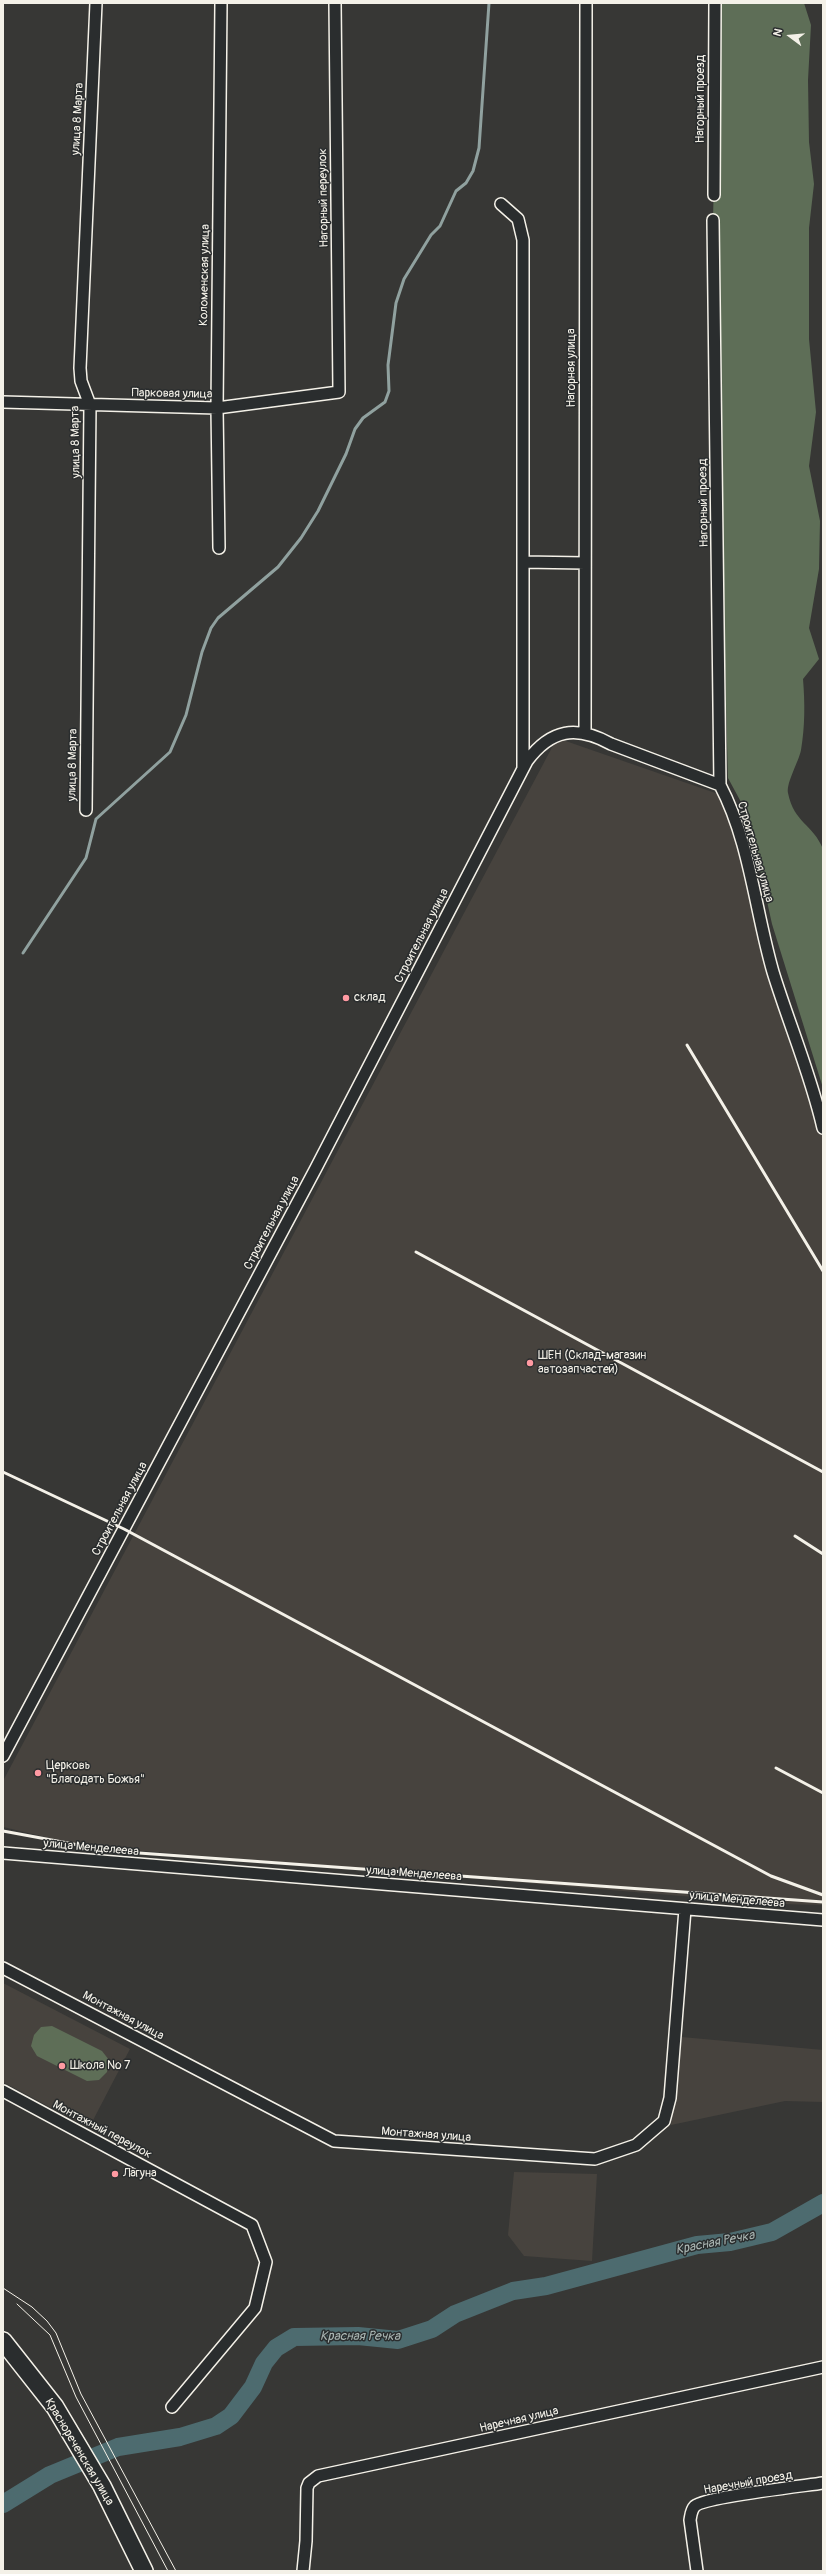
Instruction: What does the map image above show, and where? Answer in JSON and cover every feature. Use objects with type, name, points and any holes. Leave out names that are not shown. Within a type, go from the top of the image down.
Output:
[{"type":"main road","name":"Краснореченская улица","points":[[3,2340],[56,2407],[102,2486],[144,2571]]},
{"type":"street","name":"улица 8 Марта","points":[[86,810],[90,405],[81,381],[80,368],[96,3]]},
{"type":"street","name":"Коломенская улица","points":[[220,548],[217,408],[221,3]]},
{"type":"street","name":"Нагорный переулок","points":[[335,3],[339,392]]},
{"type":"street","name":"Нагорная улица","points":[[586,3],[586,733]]},
{"type":"street","name":"Нагорный проезд","points":[[714,195],[715,3]]},
{"type":"street","points":[[501,204],[518,219],[523,240],[523,767]]},
{"type":"street","name":"Нагорный проезд","points":[[714,220],[720,785]]},
{"type":"street","name":"Парковая улица","points":[[3,402],[217,408],[339,392]]},
{"type":"street","points":[[523,562],[585,563]]},
{"type":"street","name":"Строительная улица","points":[[3,1756],[316,1168],[523,767],[544,740],[556,735],[586,733],[720,785],[734,818],[773,972],[816,1097],[823,1128]]},
{"type":"street","name":"улица Менделеева","points":[[3,1853],[823,1920]]},
{"type":"street","name":"Монтажная улица","points":[[3,1968],[334,2141],[595,2159],[636,2145],[664,2121],[670,2098],[685,1909]]},
{"type":"street","name":"Монтажный переулок","points":[[3,2091],[252,2224],[266,2262],[255,2308],[172,2407]]},
{"type":"street","name":"Наречная улица","points":[[302,2571],[306,2541],[307,2488],[309,2483],[318,2476],[823,2367]]},
{"type":"street","name":"Наречный проезд","points":[[697,2571],[690,2520],[691,2512],[696,2506],[714,2500],[823,2483]]},
{"type":"shaded area","points":[[557,738],[727,797],[803,1081],[823,1128],[823,1905],[778,1904],[84,1846],[3,1827],[3,1781]]},
{"type":"shaded area","name":"Школа № 7","points":[[3,1983],[130,2049],[89,2128],[3,2082]]},
{"type":"shaded area","points":[[682,2037],[823,2050],[823,2102],[785,2101],[671,2125]]},
{"type":"shaded area","points":[[514,2172],[597,2174],[592,2261],[524,2256],[508,2235]]},
{"type":"green space","points":[[718,3],[804,3],[811,25],[808,80],[809,142],[814,184],[809,228],[809,339],[816,412],[809,466],[820,521],[819,569],[809,628],[819,659],[803,679],[804,715],[801,750],[789,784],[788,793],[795,811],[814,834],[823,849],[823,1088],[772,924],[748,815],[728,778],[713,220]]},
{"type":"green space","points":[[52,2026],[102,2051],[109,2060],[107,2072],[99,2080],[87,2081],[37,2056],[31,2046],[34,2035],[41,2027]]},
{"type":"waterway","points":[[23,953],[86,858],[96,819],[170,752],[186,715],[202,652],[211,628],[218,618],[278,567],[301,538],[318,511],[346,454],[355,429],[363,418],[385,402],[389,391],[388,365],[396,303],[404,279],[431,235],[440,226],[456,191],[466,183],[473,171],[479,148],[489,3]]},
{"type":"waterway","name":"Красная Речка","points":[[3,2504],[50,2475],[118,2447],[180,2437],[216,2426],[231,2416],[253,2387],[264,2363],[276,2348],[294,2337],[358,2336],[398,2340],[432,2329],[455,2314],[513,2291],[546,2286],[697,2245],[730,2242],[772,2232],[823,2203]]},
{"type":"tram line","points":[[3,2288],[32,2307],[47,2321],[56,2333],[81,2394],[176,2571]]},
{"type":"tram line","points":[[17,2304],[50,2335],[76,2397],[168,2571]]},
{"type":"railway","points":[[687,1045],[823,1271]]},
{"type":"railway","points":[[416,1252],[823,1472]]},
{"type":"railway","points":[[3,1472],[124,1529],[771,1876],[823,1895]]},
{"type":"railway","points":[[795,1536],[823,1554]]},
{"type":"railway","points":[[776,1768],[823,1793]]},
{"type":"railway","points":[[3,1831],[111,1851],[823,1902]]},
{"type":"place","name":"склад","points":[[346,998]]},
{"type":"place","name":"ШЕН (Склад-магазин автозапчастей)","points":[[530,1363]]},
{"type":"place","name":"Церковь \"Благодать Божья\"","points":[[38,1773]]},
{"type":"place","name":"Школа № 7","points":[[62,2066]]},
{"type":"place","name":"Лагуна","points":[[115,2174]]}]
